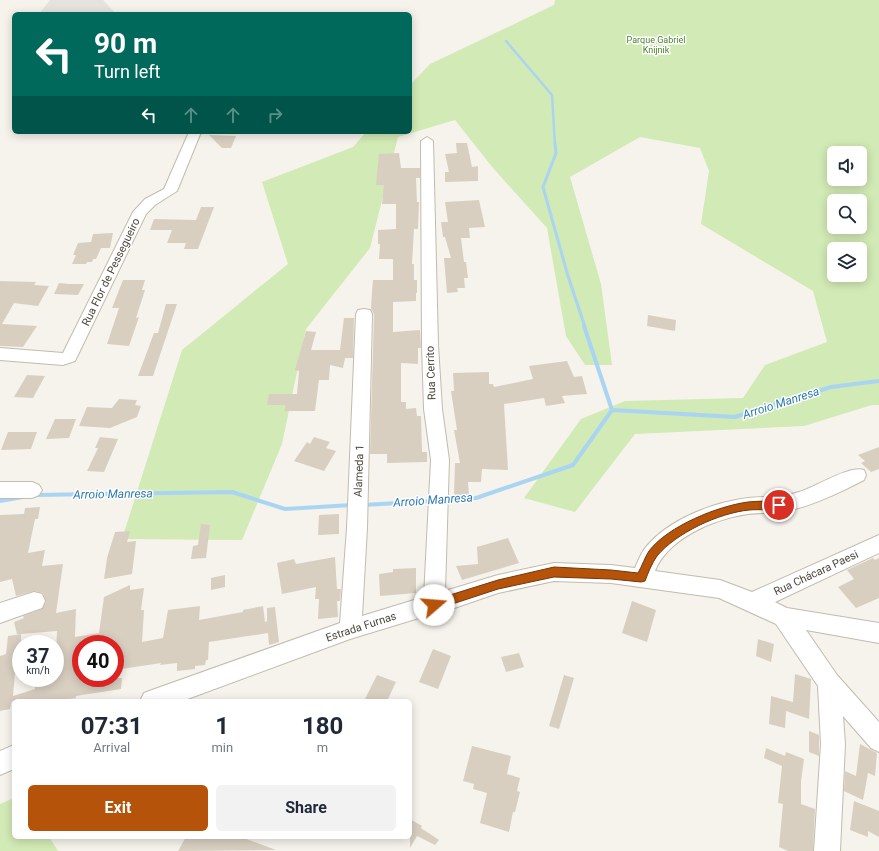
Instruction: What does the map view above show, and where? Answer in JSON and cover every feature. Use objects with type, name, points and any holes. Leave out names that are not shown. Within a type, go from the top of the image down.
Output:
[{"type":"street","name":"Rua Flor de Pessegueiro","points":[[0,354],[63,359],[69,357],[140,212],[150,202],[170,191],[194,134]]},
{"type":"street","name":"Rua Cerrito","points":[[427,141],[430,345],[433,409],[440,460],[434,605]]},
{"type":"street","name":"Alameda 1","points":[[350,629],[357,528],[364,314]]},
{"type":"street","points":[[641,578],[653,554],[667,539],[694,524],[729,510],[748,506],[770,507],[788,504],[815,495],[857,475]]},
{"type":"street","points":[[0,490],[32,490]]},
{"type":"street","name":"Rua Chácara Paesi","points":[[753,602],[879,544]]},
{"type":"street","name":"Estrada Furnas","points":[[158,699],[350,629],[434,605],[498,584],[554,572],[611,574],[720,589],[753,602],[784,617]]},
{"type":"street","points":[[0,613],[34,600]]},
{"type":"street","points":[[784,617],[879,633]]},
{"type":"street","points":[[784,617],[829,683],[879,740]]},
{"type":"street","points":[[827,851],[833,744],[829,683]]},
{"type":"street","points":[[0,763],[12,757]]},
{"type":"shaded area","points":[[50,0],[103,0],[114,12],[41,12]]},
{"type":"green space","name":"Parque Gabriel Knijnik","points":[[555,0],[879,0],[879,405],[872,405],[804,426],[635,434],[575,512],[524,498],[581,419],[625,401],[743,398],[765,365],[827,342],[813,291],[701,224],[709,171],[700,148],[640,137],[570,177],[601,284],[612,365],[585,365],[566,336],[547,228],[493,168],[455,120],[412,133],[412,83],[430,64],[554,5]]},
{"type":"green space","points":[[364,134],[408,134],[398,137],[370,248],[306,329],[282,444],[242,540],[122,539],[182,350],[288,264],[262,182],[353,147]]},
{"type":"green space","points":[[12,799],[12,839],[50,839],[58,851],[0,851],[0,804]]},
{"type":"building","points":[[209,135],[236,136],[231,148],[222,148]]},
{"type":"building","points":[[456,143],[467,143],[472,167],[478,166],[478,181],[445,182],[445,172],[449,172],[445,154],[457,153]]},
{"type":"building","points":[[399,153],[401,168],[420,168],[420,178],[416,178],[417,202],[419,202],[418,229],[414,229],[412,264],[414,264],[414,280],[417,280],[417,293],[416,301],[393,302],[393,332],[420,330],[421,348],[418,348],[418,364],[401,363],[401,402],[406,402],[406,409],[416,408],[417,416],[421,416],[422,452],[427,452],[427,462],[387,463],[387,454],[370,454],[374,314],[371,309],[373,280],[393,280],[393,259],[379,259],[380,244],[378,244],[378,230],[396,229],[396,204],[382,204],[384,185],[376,185],[379,154]]},
{"type":"building","points":[[479,200],[485,227],[469,228],[470,238],[461,238],[468,278],[464,278],[465,288],[457,288],[458,292],[447,293],[444,258],[451,258],[445,237],[443,237],[441,222],[448,222],[445,202]]},
{"type":"building","points":[[201,207],[214,207],[198,249],[184,249],[186,243],[167,243],[172,230],[150,230],[154,219],[196,220]]},
{"type":"building","points":[[113,233],[110,248],[101,248],[96,259],[93,259],[92,262],[87,262],[86,264],[72,264],[76,255],[73,255],[78,243],[91,242],[93,234]]},
{"type":"building","points":[[123,280],[145,280],[142,290],[145,290],[136,318],[139,317],[129,346],[107,344],[119,308],[112,308]]},
{"type":"building","points":[[0,281],[36,282],[34,285],[49,286],[38,306],[14,303],[2,324],[37,326],[23,347],[0,346]]},
{"type":"building","points":[[59,283],[84,284],[78,295],[54,294]]},
{"type":"building","points":[[166,304],[177,304],[153,376],[138,376],[154,333],[158,333]]},
{"type":"building","points":[[648,315],[676,320],[675,331],[647,326]]},
{"type":"building","points":[[344,318],[354,318],[353,358],[345,358],[343,368],[330,365],[329,380],[319,380],[315,411],[284,411],[286,405],[267,405],[269,394],[297,394],[299,371],[295,370],[306,331],[316,332],[311,350],[340,350]]},
{"type":"building","points":[[567,361],[574,377],[582,376],[587,394],[562,396],[565,403],[546,406],[544,398],[504,404],[508,470],[482,469],[481,482],[468,482],[469,495],[454,495],[455,463],[460,463],[454,430],[457,430],[451,391],[454,391],[453,373],[489,372],[489,384],[493,384],[494,387],[533,379],[529,366]]},
{"type":"building","points":[[27,375],[45,376],[33,398],[14,397]]},
{"type":"building","points":[[119,399],[137,400],[135,405],[141,406],[137,417],[110,428],[79,426],[87,407],[112,408]]},
{"type":"building","points":[[55,419],[76,419],[69,438],[46,439]]},
{"type":"building","points":[[8,432],[37,432],[31,449],[1,450]]},
{"type":"building","points":[[100,437],[118,439],[104,472],[87,471],[98,448],[95,448]]},
{"type":"building","points":[[314,437],[330,442],[326,448],[336,451],[324,471],[294,461],[307,442],[310,444]]},
{"type":"building","points":[[879,447],[879,469],[871,472],[861,463],[865,461],[858,455]]},
{"type":"building","points":[[40,507],[38,519],[35,519],[28,553],[45,550],[42,566],[63,564],[56,613],[76,609],[75,635],[72,635],[72,687],[121,687],[121,689],[76,696],[76,698],[70,699],[12,699],[10,709],[0,711],[0,656],[6,654],[8,636],[12,635],[13,696],[35,689],[35,687],[64,687],[64,635],[57,635],[57,631],[17,634],[14,622],[24,618],[23,616],[42,609],[46,602],[43,593],[34,591],[16,596],[12,579],[0,582],[0,515],[24,514],[25,508]]},
{"type":"building","points":[[339,514],[339,534],[318,535],[319,515]]},
{"type":"building","points":[[201,524],[210,525],[206,558],[191,559],[193,546],[198,545]]},
{"type":"building","points":[[130,531],[127,542],[136,541],[132,574],[104,579],[107,558],[115,532]]},
{"type":"building","points":[[508,538],[519,563],[462,580],[456,566],[478,564],[477,547]]},
{"type":"building","points":[[335,557],[337,589],[341,589],[340,601],[337,601],[338,617],[318,619],[319,599],[315,599],[316,587],[282,594],[277,563],[294,559],[296,564]]},
{"type":"building","points":[[873,558],[875,560],[879,558],[879,598],[856,608],[838,587],[854,579],[847,570]]},
{"type":"building","points":[[416,568],[416,593],[380,596],[379,574],[393,572],[393,569]]},
{"type":"building","points":[[225,575],[225,587],[211,590],[211,578]]},
{"type":"building","points":[[130,585],[130,590],[144,588],[141,610],[144,610],[142,642],[163,638],[168,610],[200,606],[199,620],[243,612],[243,610],[263,606],[265,622],[267,621],[267,608],[275,607],[279,642],[269,645],[268,633],[209,642],[208,660],[206,660],[205,665],[195,666],[195,669],[177,671],[177,663],[160,665],[161,663],[124,669],[124,635],[87,635],[99,633],[104,597]]},
{"type":"building","points":[[632,601],[656,610],[647,642],[622,633]]},
{"type":"building","points":[[758,639],[774,644],[771,662],[756,656]]},
{"type":"building","points":[[433,649],[451,656],[438,689],[419,682]]},
{"type":"building","points":[[519,653],[524,667],[506,672],[501,657]]},
{"type":"building","points":[[795,674],[811,679],[809,719],[786,711],[785,728],[769,724],[771,696],[793,702]]},
{"type":"building","points":[[377,675],[396,682],[388,699],[365,699]]},
{"type":"building","points":[[564,675],[574,678],[559,729],[549,726]]},
{"type":"building","points":[[809,731],[819,735],[819,756],[809,752]]},
{"type":"building","points":[[860,744],[877,753],[875,776],[868,773],[863,800],[844,791],[845,771],[856,776]]},
{"type":"building","points":[[472,746],[511,756],[507,774],[520,778],[517,791],[520,792],[515,812],[513,812],[509,832],[480,823],[487,793],[473,789],[474,784],[463,781]]},
{"type":"building","points":[[766,748],[785,756],[786,752],[804,759],[801,781],[801,804],[815,809],[813,851],[788,851],[779,847],[783,804],[778,803],[782,766],[764,758]]},
{"type":"building","points":[[854,801],[879,811],[879,837],[868,831],[868,837],[850,830]]},
{"type":"building","points":[[412,820],[422,826],[421,828],[439,840],[435,845],[417,836],[410,848],[410,839],[412,839]]},
{"type":"building","points":[[185,839],[246,839],[276,850],[178,851]]},
{"type":"waterway","points":[[506,41],[552,95],[555,145]]},
{"type":"waterway","points":[[555,144],[556,153],[543,187],[568,276],[585,327]]},
{"type":"waterway","points":[[584,326],[612,410]]},
{"type":"waterway","name":"Arroio Manresa","points":[[612,410],[735,417],[831,387],[879,381]]},
{"type":"waterway","name":"Arroio Manresa","points":[[443,500],[476,498],[573,465],[612,410]]},
{"type":"waterway","name":"Arroio Manresa","points":[[34,495],[232,492],[285,509],[352,505]]},
{"type":"waterway","name":"Arroio Manresa","points":[[0,501],[23,497]]},
{"type":"waterway","name":"Arroio Manresa","points":[[363,505],[434,501]]},
{"type":"route","points":[[434,605],[498,584],[554,572],[611,574],[641,578],[653,554],[667,539],[694,524],[729,510],[748,506],[770,507],[779,505]]}]
